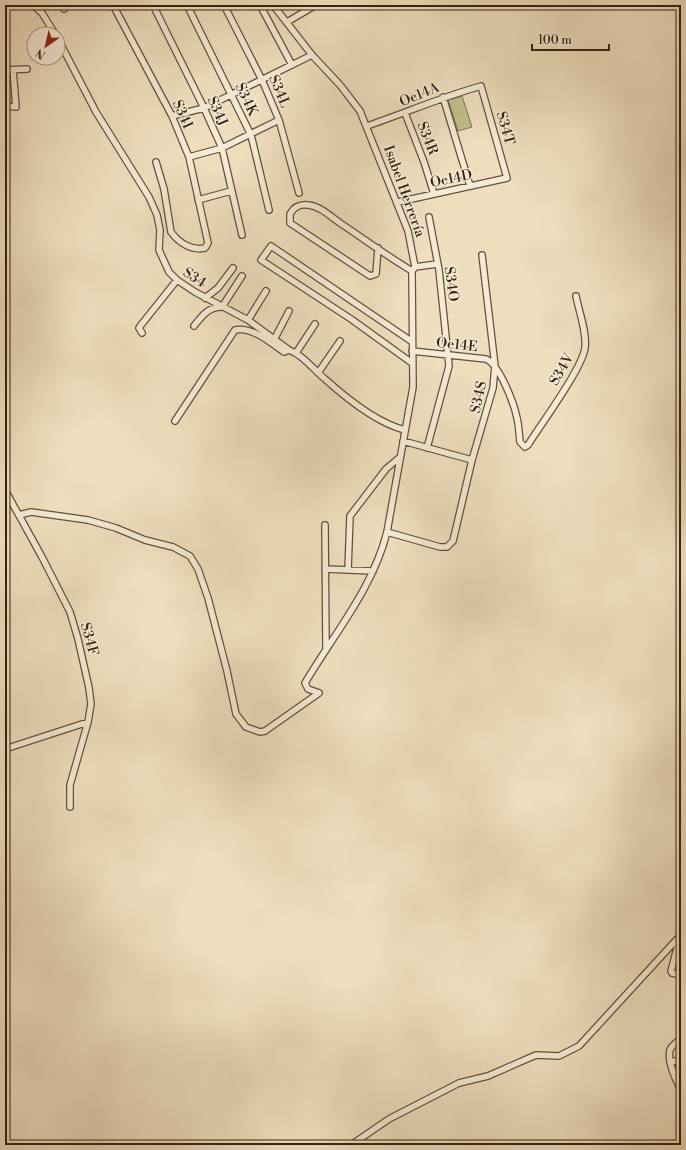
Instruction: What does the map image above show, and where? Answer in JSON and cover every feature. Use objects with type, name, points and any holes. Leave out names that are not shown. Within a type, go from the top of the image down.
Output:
[{"type":"street","points":[[33,5],[42,13],[50,26]]},
{"type":"street","name":"S34I","points":[[114,5],[172,116],[189,158],[208,243],[203,248],[190,247],[175,238],[171,232],[164,189],[156,162]]},
{"type":"street","name":"S34J","points":[[153,5],[222,148],[242,235]]},
{"type":"street","name":"S34K","points":[[187,5],[251,135],[269,210]]},
{"type":"street","name":"S34L","points":[[224,5],[262,80],[279,120],[299,193]]},
{"type":"street","points":[[260,5],[292,65]]},
{"type":"street","name":"Isabel Herrería","points":[[19,515],[28,512],[84,519],[116,528],[145,540],[173,547],[190,556],[198,569],[208,598],[227,671],[236,714],[242,724],[252,730],[266,731],[319,693],[308,689],[305,683],[326,652],[374,570],[383,549],[387,532],[399,458],[413,387],[412,341],[414,269],[408,231],[398,202],[360,111],[351,98],[312,55],[273,5]]},
{"type":"street","points":[[287,22],[316,5]]},
{"type":"street","name":"S34","points":[[66,54],[96,112],[149,197],[157,215],[160,230],[161,257],[169,272],[177,280],[206,298],[248,320],[275,338],[289,350],[296,353],[357,405],[393,427],[405,430]]},
{"type":"street","points":[[172,116],[204,108],[312,55]]},
{"type":"street","points":[[5,70],[27,69]]},
{"type":"street","points":[[5,106],[16,107],[13,70]]},
{"type":"street","name":"Oe14A","points":[[367,126],[405,113],[443,97],[481,86]]},
{"type":"street","name":"S34T","points":[[481,86],[508,177]]},
{"type":"street","points":[[443,97],[470,186]]},
{"type":"street","name":"S34R","points":[[405,113],[424,162],[434,194]]},
{"type":"street","points":[[189,158],[222,148],[279,120]]},
{"type":"street","name":"Oe14D","points":[[398,202],[506,179],[508,177]]},
{"type":"street","points":[[198,200],[231,191]]},
{"type":"street","points":[[378,248],[376,274],[370,276],[290,223],[288,218],[294,208],[302,205],[313,206],[378,248],[414,269],[438,264]]},
{"type":"street","name":"S34O","points":[[427,448],[449,366],[438,264],[429,217]]},
{"type":"street","points":[[412,341],[271,246],[261,260],[351,319],[412,363]]},
{"type":"street","name":"S34S","points":[[387,532],[440,547],[447,547],[452,541],[472,460],[490,405],[495,366],[482,255]]},
{"type":"street","points":[[206,298],[218,288],[233,268]]},
{"type":"street","points":[[194,326],[206,312],[213,307],[222,307],[242,276]]},
{"type":"street","points":[[142,333],[140,329],[141,325],[177,280]]},
{"type":"street","points":[[248,320],[266,291]]},
{"type":"street","name":"S34V","points":[[495,366],[499,371],[517,417],[520,442],[524,447],[528,445],[583,355],[585,340],[576,296]]},
{"type":"street","points":[[275,338],[289,311]]},
{"type":"street","points":[[296,353],[315,324]]},
{"type":"street","points":[[175,421],[235,330],[241,329],[251,332],[269,341],[284,352],[289,350]]},
{"type":"street","points":[[318,373],[340,341]]},
{"type":"street","name":"Oe14E","points":[[412,351],[486,359],[491,361],[495,366]]},
{"type":"street","points":[[403,441],[472,460]]},
{"type":"street","points":[[348,570],[350,516],[386,469],[399,458]]},
{"type":"street","name":"S34F","points":[[5,490],[70,612],[89,688],[91,704],[88,722],[70,785],[70,807]]},
{"type":"street","points":[[325,525],[326,652]]},
{"type":"street","points":[[326,569],[374,570]]},
{"type":"street","points":[[5,749],[88,722]]},
{"type":"street","points":[[680,936],[671,970],[672,973],[681,975]]},
{"type":"street","points":[[351,1145],[389,1119],[459,1083],[488,1076],[536,1055],[559,1056],[579,1046],[680,936]]},
{"type":"street","points":[[681,1040],[672,1046],[670,1051],[670,1062],[681,1090]]},
{"type":"street","points":[[670,1062],[681,1060]]},
{"type":"shaded area","points":[[462,96],[472,127],[458,131],[448,100]]}]
